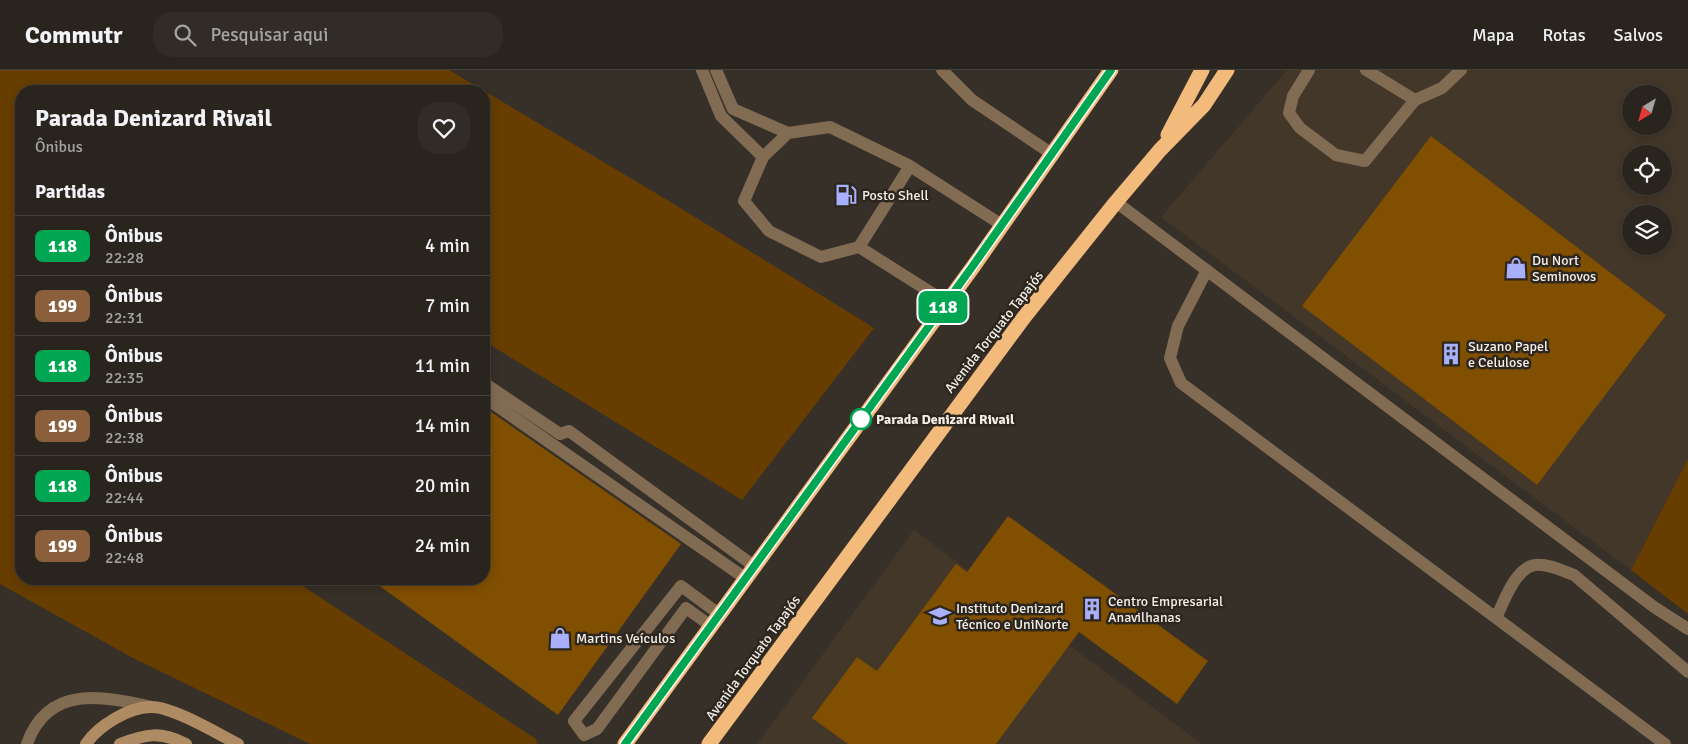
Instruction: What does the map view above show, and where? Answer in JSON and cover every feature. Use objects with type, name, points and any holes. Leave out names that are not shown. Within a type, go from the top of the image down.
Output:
[{"type":"highway","points":[[625,744],[946,302],[1110,70]]},
{"type":"highway","points":[[1160,150],[1202,70]]},
{"type":"highway","name":"Avenida Torquato Tapajós","points":[[709,744],[983,371],[1116,202],[1160,150],[1204,105],[1227,70]]},
{"type":"street","points":[[702,70],[721,116],[763,158]]},
{"type":"street","points":[[716,70],[733,108],[788,132],[830,127],[910,166],[1002,224]]},
{"type":"street","points":[[942,70],[972,100],[1052,154]]},
{"type":"street","points":[[1309,70],[1293,96],[1289,113],[1300,128],[1336,155],[1364,161],[1415,100],[1442,88],[1457,71]]},
{"type":"street","points":[[1366,70],[1415,100]]},
{"type":"street","points":[[788,132],[763,158],[744,201],[769,231],[821,257],[859,247],[910,166]]},
{"type":"street","points":[[1116,202],[1639,596],[1688,629]]},
{"type":"street","points":[[859,247],[946,302]]},
{"type":"street","points":[[1207,270],[1178,326],[1170,358],[1181,383],[1665,744]]},
{"type":"street","points":[[490,387],[560,434],[569,430],[750,572]]},
{"type":"street","points":[[490,400],[750,572]]},
{"type":"street","points":[[1496,618],[1518,577],[1527,567],[1537,564],[1556,568],[1574,575],[1688,672]]},
{"type":"street","points":[[680,586],[715,620],[686,608],[597,729],[584,735],[574,720],[680,586]]},
{"type":"street","points":[[27,744],[30,736],[47,712],[60,703],[74,698],[93,697],[152,707],[179,715],[238,744]]},
{"type":"street","points":[[86,744],[104,724],[126,714],[152,707]]},
{"type":"street","points":[[120,744],[144,735],[169,735],[186,744]]},
{"type":"shaded area","points":[[0,70],[449,70],[474,85],[15,85],[15,585],[301,585],[536,739],[537,744],[310,744],[133,658],[0,584]]},
{"type":"shaded area","points":[[1287,70],[1688,70],[1688,459],[1631,570],[1161,217]]},
{"type":"shaded area","points":[[490,94],[669,201],[874,328],[742,500],[490,345]]},
{"type":"shaded area","points":[[1688,459],[1688,614],[1631,570]]},
{"type":"shaded area","name":"Instituto Denizard Técnico e UniNorte","points":[[914,530],[1202,744],[757,744]]},
{"type":"building","points":[[1431,136],[1666,315],[1537,485],[1302,306]]},
{"type":"building","points":[[490,411],[681,544],[558,715],[378,585],[490,585]]},
{"type":"building","points":[[1008,516],[1208,661],[1177,704],[1079,632],[996,744],[848,744],[812,718],[857,657],[877,671],[956,564],[967,572]]},
{"type":"bus line","name":"118","points":[[625,744],[972,267],[1111,70]]},
{"type":"place","name":"Posto Shell","points":[[846,195]]},
{"type":"place","name":"Du Nort Seminovos","points":[[1516,268]]},
{"type":"place","name":"Suzano Papel e Celulose","points":[[1451,354]]},
{"type":"place","name":"Parada Denizard Rivail","points":[[861,419]]},
{"type":"place","name":"Centro Empresarial Anavilhanas","points":[[1092,609]]},
{"type":"place","name":"Instituto Denizard Técnico e UniNorte","points":[[940,616]]},
{"type":"place","name":"Martins Veículos","points":[[560,638]]}]
